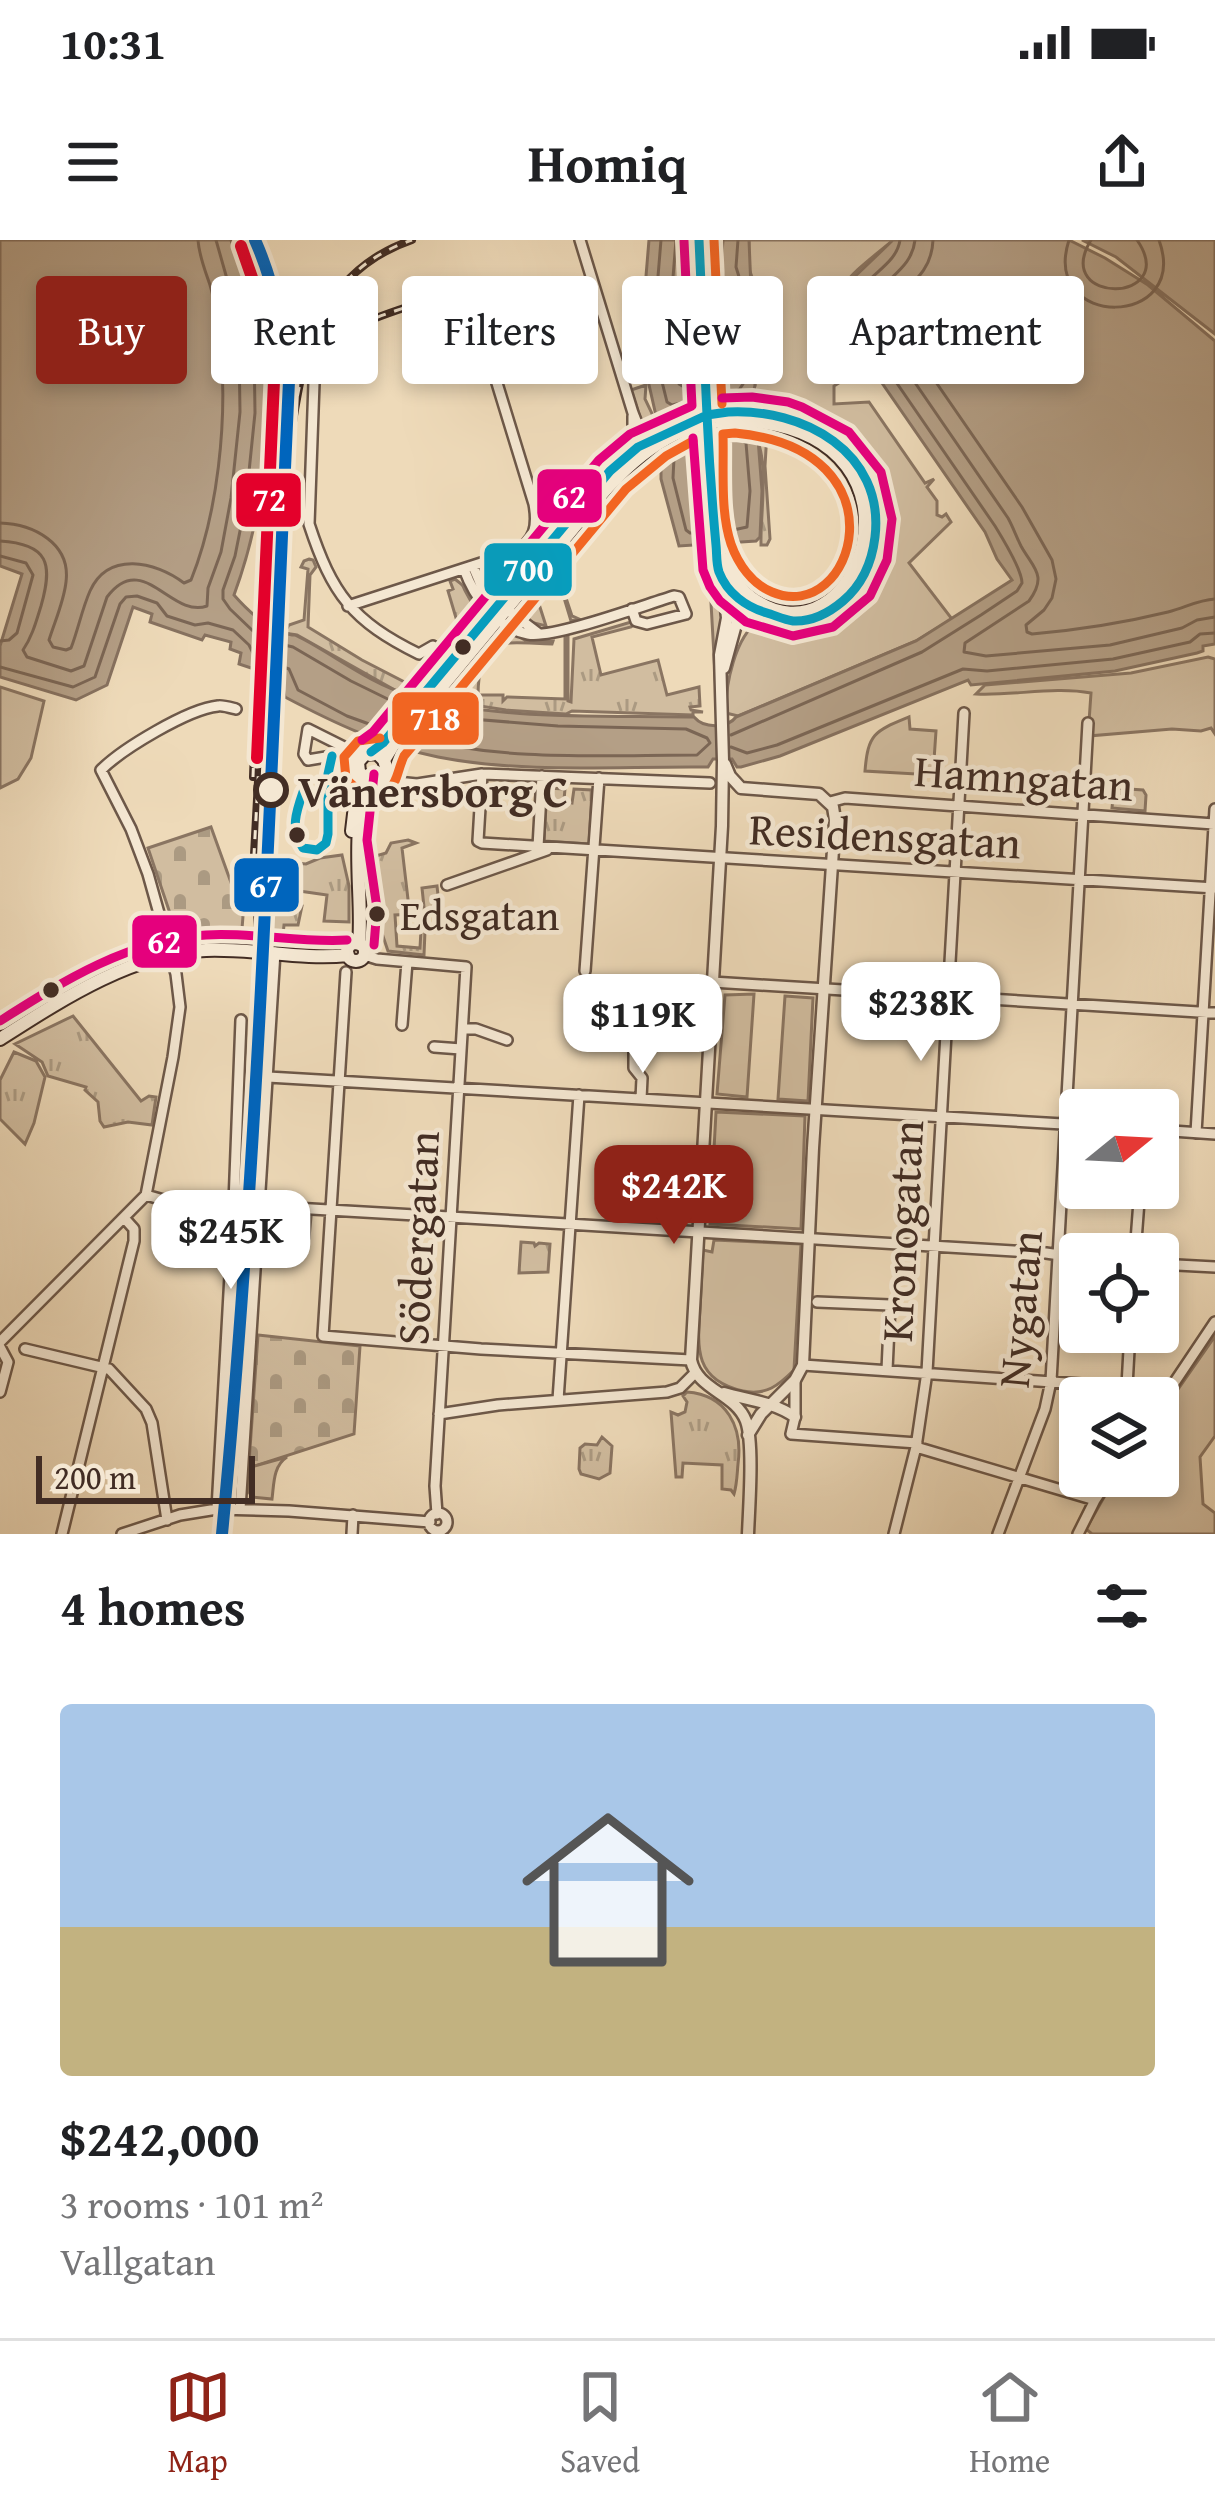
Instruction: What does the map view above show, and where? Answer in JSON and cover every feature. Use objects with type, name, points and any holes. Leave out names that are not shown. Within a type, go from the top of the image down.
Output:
[{"type":"main road","points":[[0,1039],[107,978],[170,955],[206,950],[348,955],[350,946],[362,950],[362,908],[352,840],[361,757],[379,749],[425,699],[644,447],[705,416],[732,412],[789,418],[831,436],[859,462],[874,495],[878,527],[874,555],[848,600],[820,616],[795,621],[765,614],[722,578],[716,564],[718,554],[712,514],[699,240]]},
{"type":"main road","points":[[644,447],[694,425],[730,419],[757,421],[805,433],[825,445],[856,483],[866,519],[861,556],[850,579],[826,601],[800,611],[749,602],[718,554]]},
{"type":"main road","points":[[358,874],[367,790],[382,777],[385,764],[379,749]]},
{"type":"main road","points":[[358,769],[364,779],[375,780]]},
{"type":"street","points":[[580,240],[644,447]]},
{"type":"street","points":[[313,384],[308,507],[318,550],[348,606],[384,637],[418,654],[433,646]]},
{"type":"street","points":[[348,606],[526,546],[537,519],[497,384]]},
{"type":"street","points":[[469,567],[484,592],[520,632],[550,634],[632,609],[679,597],[686,614],[647,623],[636,621],[632,609]]},
{"type":"street","points":[[439,1414],[667,1392],[680,1388],[693,1367],[722,807],[716,781],[723,761],[720,655],[727,618],[722,578]]},
{"type":"street","points":[[727,618],[735,607],[749,602]]},
{"type":"street","points":[[721,676],[749,602]]},
{"type":"street","points":[[732,639],[747,622],[765,614]]},
{"type":"street","points":[[0,1392],[8,1367],[0,1344],[146,1195],[176,1040],[179,989],[148,874],[101,770],[118,753],[181,720],[218,705],[236,709]]},
{"type":"street","name":"Kronogatan","points":[[894,1534],[916,1445],[927,1372],[964,712]]},
{"type":"street","name":"Nygatan","points":[[1068,1089],[1088,723]]},
{"type":"street","points":[[352,751],[308,729],[305,758],[379,749]]},
{"type":"street","points":[[332,756],[358,769]]},
{"type":"street","points":[[723,761],[741,788],[819,794],[830,802],[835,820],[802,1365],[795,1380],[748,1435]]},
{"type":"street","points":[[385,764],[409,784]]},
{"type":"street","points":[[375,780],[409,784],[482,774],[716,781]]},
{"type":"street","name":"Residensgatan","points":[[482,774],[478,841],[482,844],[1213,888]]},
{"type":"street","points":[[538,847],[542,776]]},
{"type":"street","points":[[585,971],[598,778]]},
{"type":"street","points":[[722,807],[741,788]]},
{"type":"street","name":"Hamngatan","points":[[830,802],[845,798],[1214,824]]},
{"type":"street","points":[[1196,1133],[1209,1012],[1215,809]]},
{"type":"street","name":"Residensgatan","points":[[447,885],[552,848]]},
{"type":"street","points":[[362,950],[407,962],[402,1024]]},
{"type":"street","points":[[240,1509],[272,952]]},
{"type":"street","name":"Södergatan","points":[[407,962],[466,967],[435,1525]]},
{"type":"street","points":[[346,972],[323,1336],[693,1367],[742,1414],[748,1435],[748,1534]]},
{"type":"street","points":[[712,982],[1209,1012]]},
{"type":"street","points":[[218,1509],[241,1020]]},
{"type":"street","points":[[463,1029],[507,1040]]},
{"type":"street","points":[[434,1047],[461,1049]]},
{"type":"street","points":[[634,1051],[634,1068],[642,1078],[641,1099]]},
{"type":"street","points":[[268,1077],[1059,1124]]},
{"type":"street","points":[[558,1400],[579,1095]]},
{"type":"street","points":[[1179,1132],[1215,1134]]},
{"type":"street","points":[[146,1195],[166,1201],[235,1203]]},
{"type":"street","points":[[260,1206],[809,1237],[1058,1257]]},
{"type":"street","name":"Nygatan","points":[[998,1534],[1052,1381],[1061,1209]]},
{"type":"street","points":[[62,1534],[134,1241],[134,1229],[124,1219]]},
{"type":"street","points":[[1179,1265],[1215,1268]]},
{"type":"street","points":[[818,1302],[890,1305],[887,1370]]},
{"type":"street","points":[[1178,1377],[1215,1322]]},
{"type":"street","points":[[25,1349],[103,1367],[120,1379],[150,1416],[167,1520]]},
{"type":"street","points":[[802,1365],[1059,1381]]},
{"type":"street","points":[[795,1380],[791,1434],[916,1445],[1095,1500]]},
{"type":"street","points":[[721,1393],[770,1404],[795,1417]]},
{"type":"street","points":[[1078,1534],[1097,1497]]},
{"type":"street","points":[[122,1534],[218,1509],[353,1515],[435,1525]]},
{"type":"street","points":[[352,1534],[353,1515]]},
{"type":"green space","points":[[749,240],[893,240],[852,276],[807,276],[807,384],[837,384],[834,404],[869,402],[925,483],[934,479],[927,487],[937,501],[937,515],[946,514],[951,522],[909,563],[952,619],[916,641],[738,716],[726,713],[727,689],[733,662],[751,628],[759,621],[815,624],[840,613],[860,596],[873,573],[883,520],[869,468],[853,447],[818,423],[752,400],[755,384],[783,384],[783,276],[752,276]]},
{"type":"green space","points":[[646,385],[645,399],[655,420],[695,415],[695,419],[653,433],[644,429],[631,390]]},
{"type":"green space","points":[[717,423],[762,427],[767,432],[767,545],[761,545],[763,465],[756,437],[749,428],[717,427]]},
{"type":"green space","points":[[309,559],[316,567],[310,575],[308,627],[414,687],[409,698],[297,635],[284,633],[289,625],[304,620],[308,569],[301,567]]},
{"type":"green space","points":[[558,563],[565,568],[558,574],[572,616],[579,619],[571,621],[558,578],[538,601],[546,626],[530,622],[523,604]]},
{"type":"green space","points":[[709,567],[719,590],[722,620],[716,692]]},
{"type":"green space","points":[[455,579],[476,616],[456,641],[451,635],[459,628],[448,591]]},
{"type":"green space","points":[[631,622],[631,627],[592,637],[601,675],[658,660],[667,695],[699,687],[700,706],[690,707],[703,712],[566,714],[447,701],[461,698],[452,696],[452,687],[487,645],[510,631],[528,642],[553,641],[507,643],[489,651],[479,675],[478,695],[503,695],[503,701],[507,697],[565,699],[568,637],[571,702],[574,639]]},
{"type":"green space","points":[[1215,659],[1215,734],[1211,728],[1088,736],[1091,693],[976,694],[985,685],[1131,673]]},
{"type":"green space","points":[[0,687],[44,701],[31,758],[18,779],[0,788]]},
{"type":"green space","points":[[909,717],[910,729],[936,731],[933,775],[865,771],[875,735]]},
{"type":"green space","points":[[547,788],[565,789],[561,801],[572,803],[574,789],[592,790],[589,844],[544,841]]},
{"type":"green space","points":[[1114,788],[1143,790],[1145,811],[1112,808]]},
{"type":"green space","points":[[211,827],[243,916],[241,942],[179,940],[148,848]]},
{"type":"green space","points":[[391,843],[416,843],[402,848],[409,908],[424,907],[422,888],[437,886],[440,913],[395,915],[397,946],[420,948],[421,930],[425,931],[424,955],[388,951],[370,898],[369,858],[386,853]]},
{"type":"green space","points":[[342,855],[349,886],[349,922],[324,921],[327,895],[299,891],[298,925],[284,925],[282,944],[264,942],[273,861],[306,864]]},
{"type":"green space","points":[[754,994],[747,1097],[717,1094],[725,995]]},
{"type":"green space","points":[[785,996],[813,998],[808,1101],[778,1099]]},
{"type":"green space","points":[[73,1016],[141,1101],[156,1097],[152,1125],[128,1122],[104,1127],[98,1102],[86,1087],[48,1076],[42,1062],[15,1044]]},
{"type":"green space","points":[[14,1052],[36,1061],[45,1077],[25,1144],[0,1119],[0,1080]]},
{"type":"green space","points":[[716,1112],[805,1116],[801,1229],[710,1224]]},
{"type":"green space","points":[[286,1216],[311,1217],[309,1238],[285,1241]]},
{"type":"green space","points":[[714,1240],[801,1244],[794,1370],[765,1391],[727,1386],[702,1361],[703,1250],[712,1252]]},
{"type":"green space","points":[[521,1242],[550,1244],[548,1272],[519,1273]]},
{"type":"green space","points":[[258,1335],[360,1346],[354,1434],[255,1466],[249,1463]]},
{"type":"green space","points":[[1215,1336],[1215,1436],[1200,1457],[1203,1504],[1215,1513],[1215,1534],[1092,1534],[1086,1529],[1104,1497],[1179,1497],[1179,1388]]},
{"type":"green space","points":[[687,1392],[713,1399],[735,1426],[739,1450],[734,1494],[722,1489],[722,1465],[683,1463],[682,1477],[676,1477],[671,1412],[685,1412]]},
{"type":"green space","points":[[602,1437],[612,1446],[610,1473],[599,1479],[581,1474],[580,1448],[597,1445]]},
{"type":"green space","points":[[287,1457],[277,1470],[272,1499],[252,1497],[249,1463],[255,1466]]},
{"type":"water","points":[[0,240],[242,240],[252,276],[211,276],[211,384],[267,384],[257,509],[234,595],[264,623],[299,637],[381,684],[477,709],[694,717],[716,726],[916,641],[1012,580],[985,532],[883,384],[1084,384],[1084,276],[855,276],[893,240],[1069,240],[1148,285],[1215,341],[1215,644],[1197,653],[1115,671],[971,685],[968,680],[780,756],[741,767],[732,759],[713,759],[708,767],[538,767],[471,762],[398,747],[285,697],[281,678],[239,664],[241,653],[230,649],[231,642],[205,635],[202,640],[150,622],[152,614],[133,607],[107,685],[76,700],[0,677],[0,646],[22,574],[0,566]]},
{"type":"water","points":[[649,240],[749,240],[750,276],[646,276]]},
{"type":"water","points":[[1082,240],[1215,240],[1215,334],[1116,257]]},
{"type":"water","points":[[649,384],[755,384],[752,400],[657,420]]},
{"type":"water","points":[[717,427],[746,429],[758,439],[760,537],[679,546],[661,479],[661,454],[692,432]]},
{"type":"pier","points":[[688,240],[708,240],[710,276],[690,276]]},
{"type":"pier","points":[[695,384],[715,384],[716,413],[697,418]]},
{"type":"pier","points":[[716,421],[725,550],[703,551],[697,425]]},
{"type":"pier","points":[[268,620],[284,627],[280,688],[265,679]]},
{"type":"railway","points":[[286,467],[305,363],[330,303],[350,277],[377,256],[412,240]]},
{"type":"railway","points":[[378,318],[402,309]]},
{"type":"railway","points":[[287,545],[291,452]]},
{"type":"railway","points":[[253,777],[255,722]]},
{"type":"railway","points":[[258,929],[254,855],[259,762]]},
{"type":"transit line","name":"67","points":[[222,1534],[255,1102],[289,381],[278,309],[255,240]]},
{"type":"transit line","name":"700","points":[[699,240],[707,415]]},
{"type":"transit line","name":"718","points":[[714,240],[722,404]]},
{"type":"transit line","name":"62","points":[[362,740],[599,460],[630,434],[692,406],[684,241]]},
{"type":"transit line","name":"72","points":[[241,246],[264,312],[274,381],[257,758]]},
{"type":"transit line","name":"62","points":[[693,438],[703,570],[720,601],[746,622],[793,636],[833,627],[870,596],[887,560],[892,519],[881,472],[849,432],[802,407],[752,397],[722,398]]},
{"type":"transit line","name":"700","points":[[728,412],[784,418],[810,427],[853,459],[867,481],[875,507],[869,564],[850,594],[820,616],[793,621],[759,610],[732,593],[722,580],[707,415],[728,412]]},
{"type":"transit line","name":"700","points":[[371,752],[610,471],[638,447],[707,415]]},
{"type":"transit line","name":"718","points":[[735,433],[790,446],[826,470],[845,500],[850,532],[842,561],[825,584],[801,596],[772,592],[752,579],[731,544],[723,490],[723,434],[735,433]]},
{"type":"transit line","name":"718","points":[[380,738],[358,741],[344,757],[346,779],[364,795],[390,788],[404,756],[626,489],[693,441]]},
{"type":"transit line","name":"700","points":[[303,792],[295,827],[303,848],[317,850],[328,834],[332,756]]},
{"type":"transit line","name":"62","points":[[374,774],[367,840],[377,908],[374,945]]},
{"type":"transit line","name":"62","points":[[0,1021],[73,977],[151,944],[224,934],[347,940]]},
{"type":"place","name":"Vänersborg C","points":[[271,790]]},
{"type":"place","name":"Edsgatan","points":[[377,914]]}]
